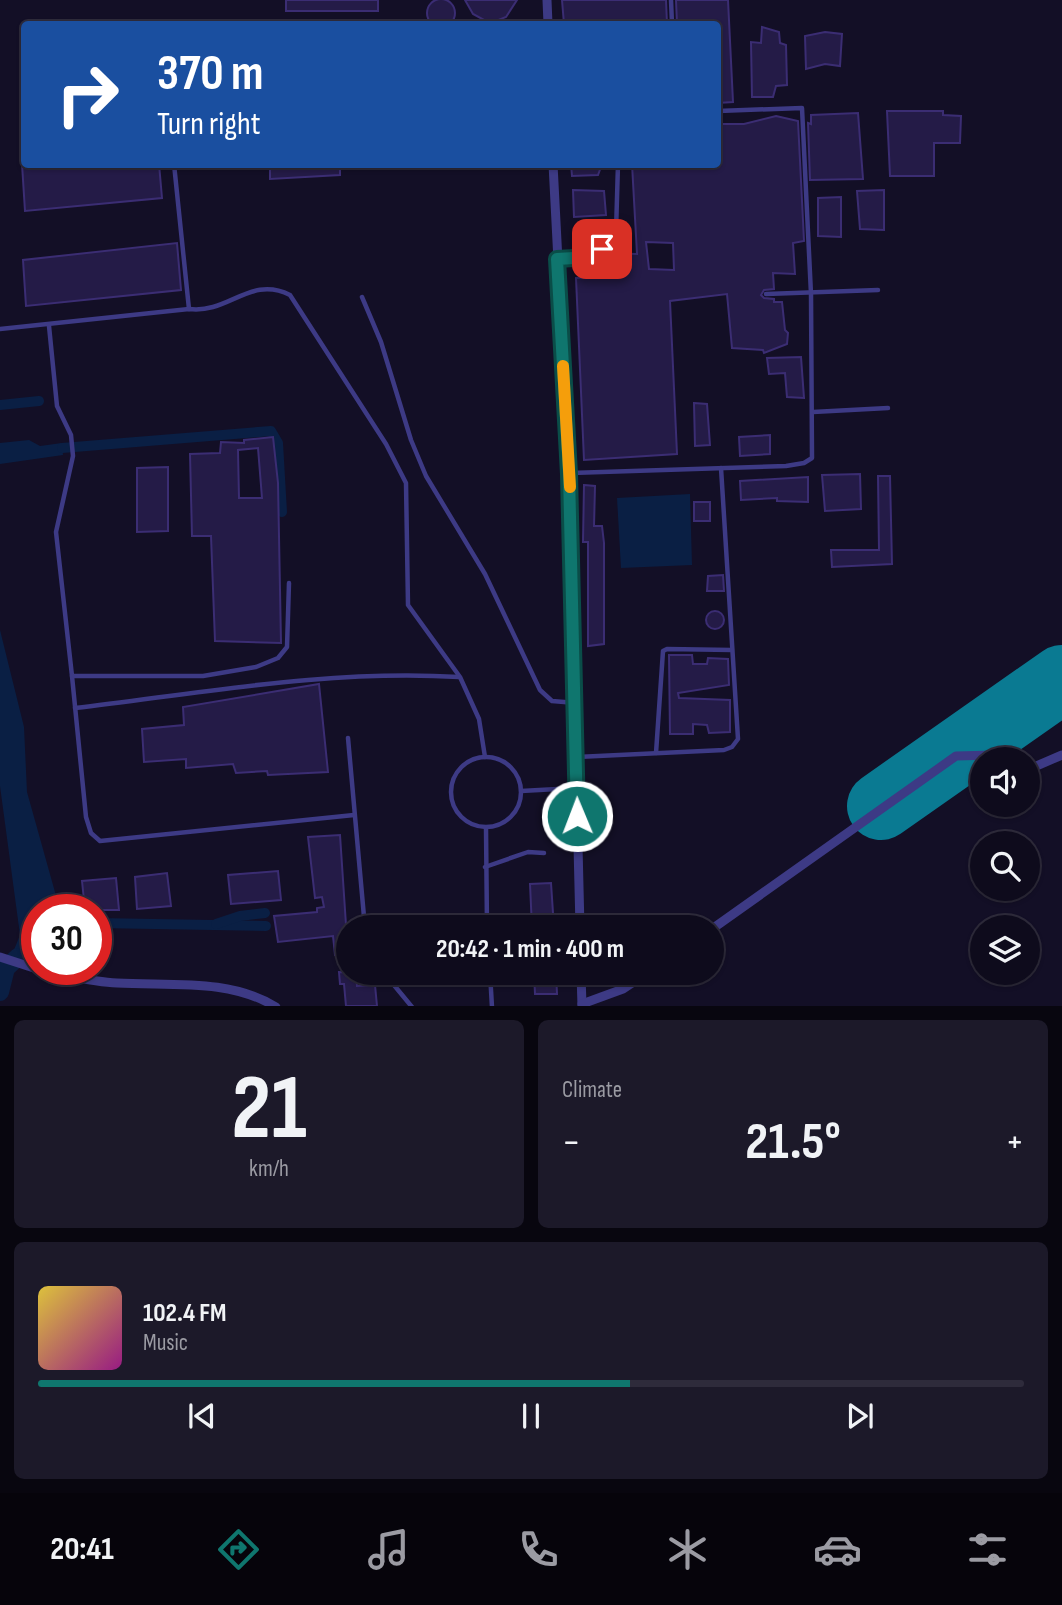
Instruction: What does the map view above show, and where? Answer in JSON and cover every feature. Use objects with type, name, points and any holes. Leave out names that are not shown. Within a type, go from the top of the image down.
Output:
[{"type":"street","points":[[547,0],[548,21]]},
{"type":"street","points":[[553,168],[569,474],[577,703],[580,915]]},
{"type":"street","points":[[1040,764],[1062,755]]},
{"type":"street","points":[[724,920],[956,756],[970,756]]},
{"type":"street","points":[[0,957],[21,964]]},
{"type":"street","points":[[112,983],[228,987],[258,996],[276,1006]]},
{"type":"street","points":[[581,985],[582,1005],[628,985]]},
{"type":"lane","points":[[671,0],[672,21]]},
{"type":"lane","points":[[569,474],[804,463],[812,458],[811,294],[802,108],[721,111]]},
{"type":"lane","points":[[174,168],[189,309]]},
{"type":"lane","points":[[557,259],[591,257],[616,232],[618,168]]},
{"type":"lane","points":[[0,329],[49,326],[189,309],[204,310],[258,290],[274,288],[290,295],[386,444],[406,483],[408,605],[460,677],[479,719],[485,757]]},
{"type":"lane","points":[[766,294],[878,290]]},
{"type":"lane","points":[[362,297],[381,342],[411,440],[426,476],[485,574],[540,690],[552,701],[577,703]]},
{"type":"lane","points":[[49,326],[57,405],[71,435],[73,456],[56,532],[86,817],[91,833],[100,841],[354,815]]},
{"type":"lane","points":[[813,412],[888,408]]},
{"type":"lane","points":[[577,757],[732,747],[738,739],[721,468]]},
{"type":"lane","points":[[72,676],[203,676],[256,667],[278,658],[287,647],[289,583]]},
{"type":"lane","points":[[656,753],[663,651],[732,650]]},
{"type":"lane","points":[[75,708],[315,680],[400,673],[460,677]]},
{"type":"lane","points":[[348,738],[365,915]]},
{"type":"lane","points":[[485,757],[507,764],[516,772],[521,792],[514,815],[506,822],[486,828],[464,819],[452,799],[455,775],[463,766],[485,757]]},
{"type":"lane","points":[[521,792],[577,789]]},
{"type":"lane","points":[[486,828],[487,915]]},
{"type":"lane","points":[[485,867],[528,852],[544,853]]},
{"type":"lane","points":[[394,985],[412,1006]]},
{"type":"lane","points":[[491,985],[492,1006]]},
{"type":"water","points":[[29,440],[40,446],[62,443],[63,455],[0,464],[0,443]]},
{"type":"water","points":[[690,494],[692,565],[621,568],[617,498]]},
{"type":"water","points":[[0,630],[24,727],[27,792],[56,894],[21,894],[21,959],[12,955],[20,935],[0,786]]},
{"type":"building","points":[[286,0],[378,0],[378,11],[286,11]]},
{"type":"building","points":[[435,0],[447,0],[454,7],[452,21],[428,19],[428,7]]},
{"type":"building","points":[[465,0],[517,0],[506,17],[496,21],[484,20],[473,14]]},
{"type":"building","points":[[562,0],[666,0],[667,21],[564,21]]},
{"type":"building","points":[[676,0],[728,0],[733,102],[721,103],[721,21],[677,21]]},
{"type":"building","points":[[762,27],[779,32],[780,43],[786,45],[787,85],[776,86],[773,97],[752,97],[751,42],[761,43]]},
{"type":"building","points":[[825,32],[842,34],[840,66],[825,64],[806,69],[805,36]]},
{"type":"building","points":[[887,111],[943,111],[943,115],[961,116],[960,143],[934,143],[934,176],[890,176]]},
{"type":"building","points":[[858,113],[863,179],[810,180],[808,123],[811,124],[811,115]]},
{"type":"building","points":[[776,116],[798,121],[804,241],[793,243],[795,274],[773,273],[774,289],[764,290],[761,295],[774,299],[774,302],[782,302],[785,330],[788,333],[787,344],[764,353],[763,350],[732,348],[727,294],[670,301],[677,454],[584,460],[576,278],[598,277],[598,256],[601,253],[637,254],[632,168],[721,168],[721,124],[744,124]],"holes":[[[646,242],[673,243],[674,270],[649,269]]]},
{"type":"building","points":[[22,168],[159,168],[162,198],[25,211]]},
{"type":"building","points":[[270,168],[340,168],[340,175],[270,179]]},
{"type":"building","points":[[571,168],[601,168],[598,175],[572,176]]},
{"type":"building","points":[[573,190],[604,191],[606,215],[574,217]]},
{"type":"building","points":[[884,190],[884,230],[860,229],[857,191]]},
{"type":"building","points":[[841,197],[841,237],[818,236],[818,198]]},
{"type":"building","points":[[177,243],[181,290],[26,306],[23,260]]},
{"type":"building","points":[[801,357],[804,398],[787,397],[785,373],[769,374],[767,358]]},
{"type":"building","points":[[694,403],[707,404],[710,445],[695,446]]},
{"type":"building","points":[[770,435],[770,454],[740,456],[739,437]]},
{"type":"building","points":[[273,437],[278,483],[281,643],[215,641],[211,536],[192,536],[190,454],[220,453],[221,442],[244,443],[244,440]],"holes":[[[258,448],[262,498],[239,498],[238,450]]]},
{"type":"building","points":[[168,467],[168,531],[137,532],[137,468]]},
{"type":"building","points":[[860,474],[861,509],[825,511],[822,475]]},
{"type":"building","points":[[878,476],[890,476],[892,564],[832,567],[831,550],[879,550]]},
{"type":"building","points":[[808,477],[808,502],[777,501],[777,498],[741,500],[740,481]]},
{"type":"building","points":[[584,485],[595,486],[594,526],[602,526],[604,543],[604,644],[588,646],[588,542],[583,542]]},
{"type":"building","points":[[694,502],[710,502],[710,521],[694,521]]},
{"type":"building","points":[[723,575],[724,591],[707,591],[708,576]]},
{"type":"building","points":[[715,611],[721,614],[724,620],[721,626],[715,629],[709,626],[706,620],[709,614]]},
{"type":"building","points":[[669,655],[692,655],[693,664],[707,664],[708,658],[728,659],[729,685],[678,693],[679,698],[730,700],[730,732],[709,733],[707,725],[693,724],[693,734],[670,734]]},
{"type":"building","points":[[319,684],[328,772],[268,775],[267,771],[236,773],[233,764],[186,768],[186,759],[144,762],[142,729],[184,725],[183,707]]},
{"type":"building","points":[[340,835],[345,915],[336,915],[336,955],[333,936],[278,942],[274,916],[317,912],[317,908],[324,907],[322,897],[315,898],[308,837]]},
{"type":"building","points":[[278,871],[281,900],[231,904],[228,875]]},
{"type":"building","points":[[167,873],[171,906],[137,909],[135,877]]},
{"type":"building","points":[[116,878],[119,910],[112,910],[112,894],[83,894],[82,881]]},
{"type":"building","points":[[551,883],[553,915],[531,915],[530,884]]},
{"type":"building","points":[[344,985],[375,985],[377,1006],[346,1006]]},
{"type":"building","points":[[535,985],[557,985],[557,994],[535,994]]},
{"type":"waterway","points":[[0,405],[39,401]]},
{"type":"waterway","points":[[62,448],[271,431],[278,443],[282,512]]},
{"type":"waterway","points":[[216,924],[240,916],[265,913]]},
{"type":"waterway","points":[[112,923],[266,926]]},
{"type":"waterway","points":[[0,992],[6,968],[18,957]]},
{"type":"runway","points":[[881,806],[1062,679]]},
{"type":"slow traffic","points":[[563,366],[570,487]]},
{"type":"route","points":[[577,816],[577,703],[569,474],[557,259],[591,257],[602,249]]}]
